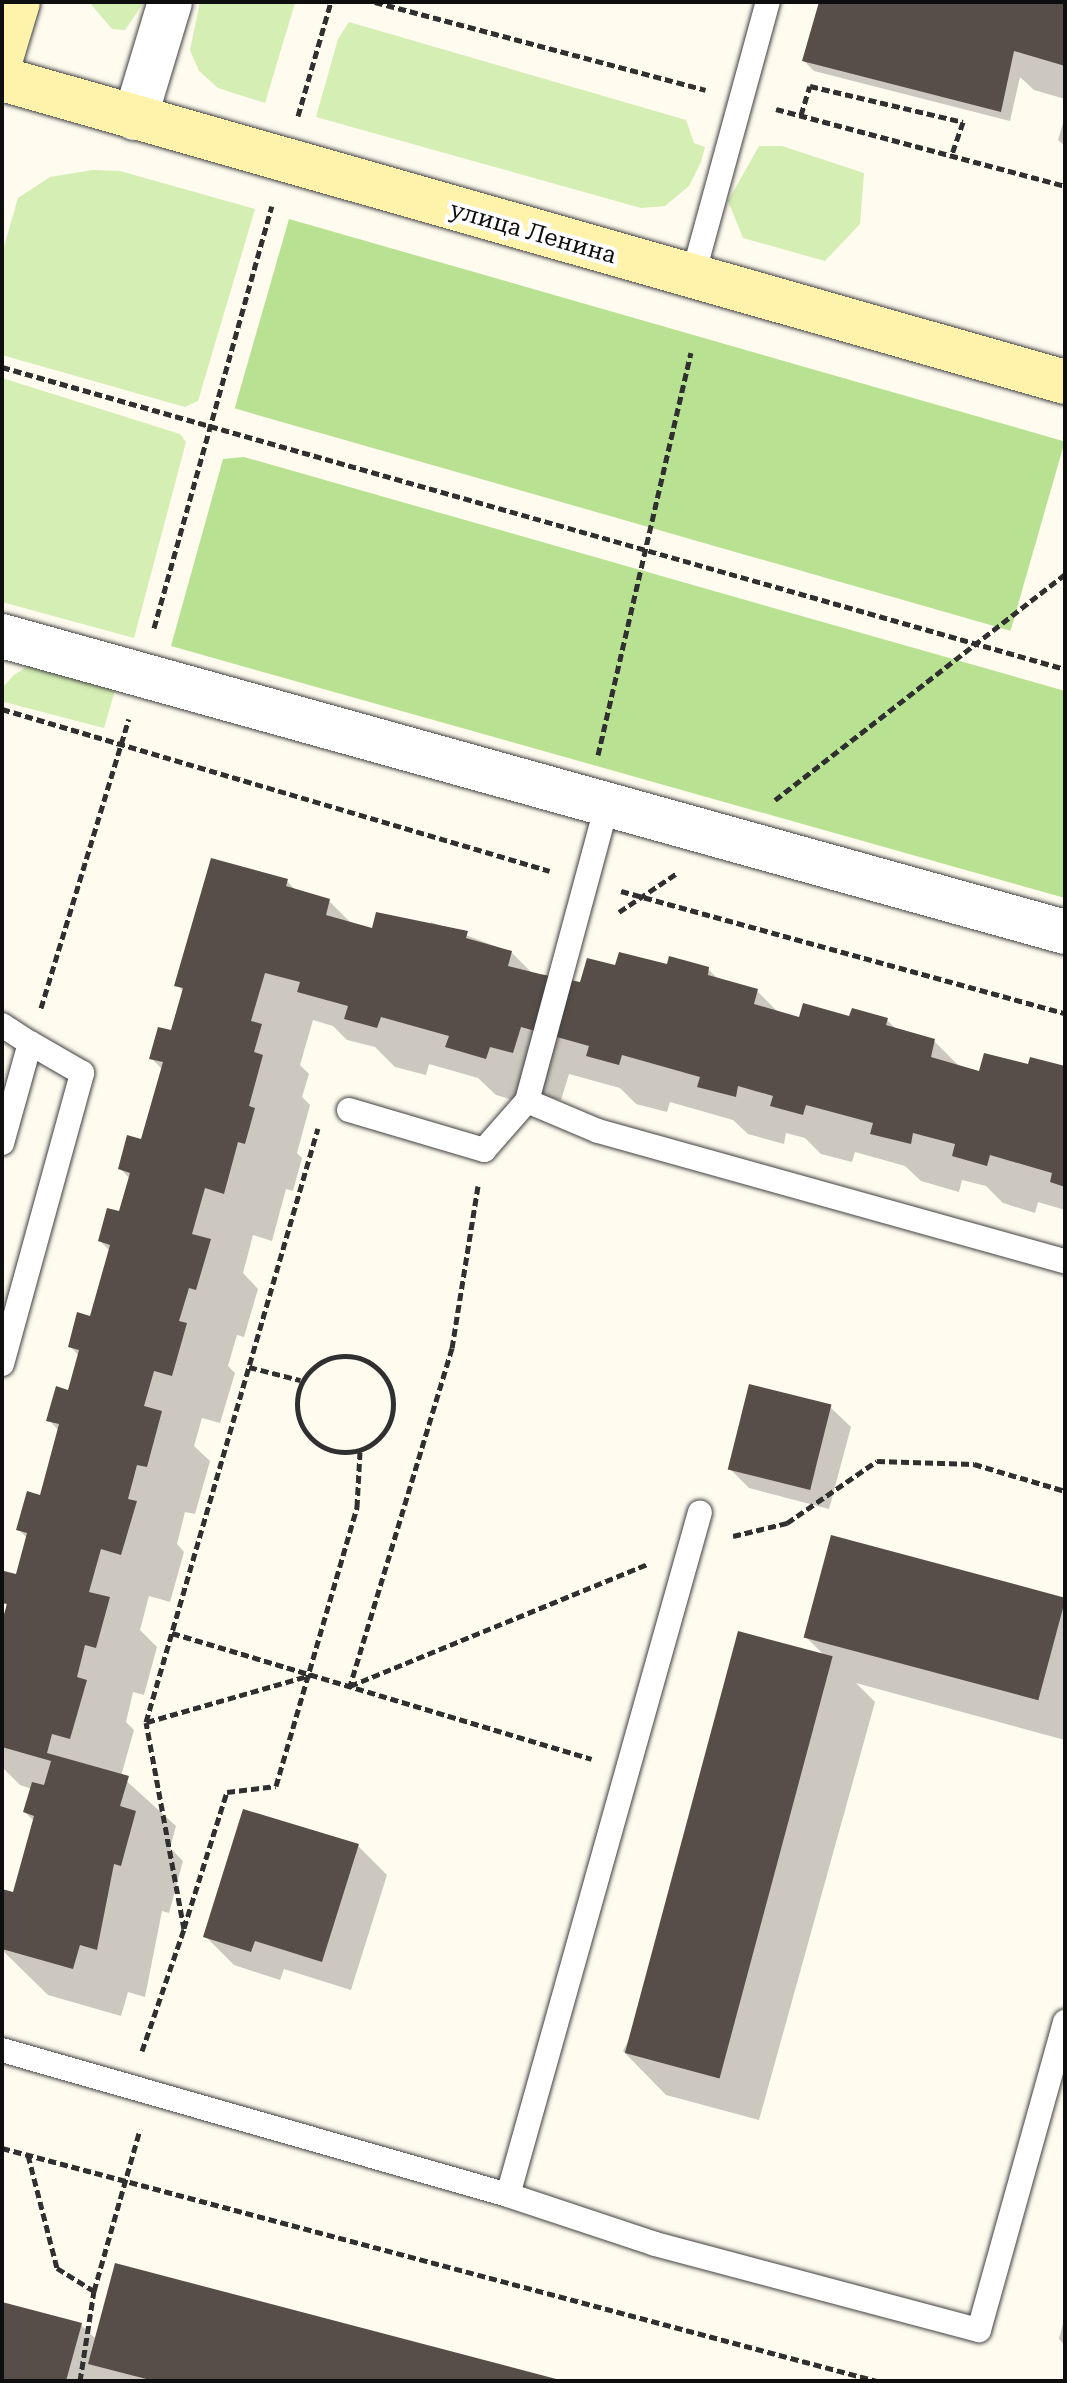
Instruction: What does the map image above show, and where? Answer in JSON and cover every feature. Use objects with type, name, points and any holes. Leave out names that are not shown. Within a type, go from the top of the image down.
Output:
[{"type":"main road","points":[[2,55],[18,2]]},
{"type":"main road","name":"улица Ленина","points":[[2,79],[284,163],[1065,382]]},
{"type":"street","points":[[135,118],[170,2]]},
{"type":"street","points":[[2,636],[1065,932]]},
{"type":"lane","points":[[692,279],[768,2]]},
{"type":"lane","points":[[349,1110],[484,1150],[527,1101],[586,881],[597,802]]},
{"type":"lane","points":[[2,1025],[82,1073],[2,1364]]},
{"type":"lane","points":[[2,1143],[30,1043]]},
{"type":"lane","points":[[527,1101],[598,1131],[1065,1261]]},
{"type":"lane","points":[[508,2195],[700,1512]]},
{"type":"lane","points":[[2,2050],[508,2195],[655,2244],[979,2330],[1065,2022]]},
{"type":"path","points":[[30,1043],[123,746],[140,674],[331,2]]},
{"type":"path","points":[[801,115],[810,86],[963,122],[951,156]]},
{"type":"path","points":[[597,802],[647,550],[691,353]]},
{"type":"path","points":[[2,367],[1065,669]]},
{"type":"path","points":[[570,941],[643,897],[727,838],[1065,574]]},
{"type":"path","points":[[2,709],[586,881],[1065,1013]]},
{"type":"path","points":[[184,1929],[146,1722],[325,1105],[349,1110]]},
{"type":"path","points":[[350,1686],[452,1348],[484,1150]]},
{"type":"path","points":[[330,1356],[369,1358],[394,1388],[390,1427],[360,1452],[322,1449],[297,1419],[300,1380],[330,1356]]},
{"type":"path","points":[[249,1367],[300,1380]]},
{"type":"path","points":[[80,2381],[94,2291],[125,2181],[140,2090],[184,1929],[227,1792],[276,1786],[311,1675],[357,1507],[360,1452]]},
{"type":"path","points":[[350,1686],[690,1546],[787,1523],[877,1461],[974,1464],[1065,1491]]},
{"type":"path","points":[[172,1633],[627,1769]]},
{"type":"path","points":[[146,1722],[311,1675]]},
{"type":"path","points":[[2,2148],[877,2381]]},
{"type":"path","points":[[28,2155],[57,2268],[94,2291]]},
{"type":"green space","points":[[89,2],[144,2],[125,30],[112,29]]},
{"type":"green space","points":[[200,2],[295,3],[265,103],[218,88],[199,71],[190,50]]},
{"type":"green space","points":[[349,22],[686,120],[694,143],[705,147],[701,162],[689,186],[665,206],[641,208],[316,117],[338,39]]},
{"type":"green space","points":[[759,146],[782,146],[864,173],[860,224],[825,261],[743,238],[728,201]]},
{"type":"green space","points":[[93,170],[120,171],[255,209],[198,401],[185,407],[2,355],[2,254],[18,198],[50,177]]},
{"type":"green space","points":[[289,219],[1065,441],[1010,631],[235,408]]},
{"type":"green space","points":[[2,378],[180,434],[186,442],[134,638],[2,602]]},
{"type":"green space","points":[[244,457],[1065,691],[1065,898],[171,646],[223,459]]},
{"type":"green space","points":[[47,665],[116,687],[104,728],[4,702],[3,687],[14,675],[28,666]]},
{"type":"building","points":[[819,2],[1065,2],[1065,66],[1014,51],[1001,112],[802,61]]},
{"type":"building","points":[[211,858],[288,879],[286,886],[330,899],[326,915],[372,928],[376,912],[468,931],[466,938],[512,951],[508,966],[540,974],[580,982],[587,958],[615,965],[619,952],[667,964],[669,956],[709,967],[708,975],[758,989],[754,1004],[799,1017],[803,1003],[849,1016],[852,1008],[888,1018],[886,1025],[935,1039],[931,1057],[979,1071],[984,1053],[1028,1064],[1030,1057],[1065,1066],[1065,1187],[1050,1182],[1052,1173],[990,1155],[987,1166],[952,1156],[955,1144],[913,1133],[911,1144],[870,1134],[873,1123],[806,1105],[803,1115],[770,1106],[773,1096],[738,1086],[736,1097],[697,1087],[700,1077],[622,1055],[619,1065],[586,1056],[589,1046],[521,1027],[513,1053],[490,1047],[486,1059],[445,1047],[449,1036],[381,1017],[377,1028],[344,1019],[348,1006],[297,992],[300,982],[265,973],[251,1021],[262,1024],[254,1052],[263,1055],[249,1106],[255,1108],[245,1144],[238,1142],[224,1194],[205,1188],[192,1234],[211,1239],[196,1290],[189,1288],[179,1321],[187,1323],[172,1376],[154,1371],[144,1406],[162,1411],[147,1467],[137,1465],[128,1499],[137,1501],[121,1555],[101,1549],[89,1592],[110,1597],[96,1648],[85,1645],[77,1677],[87,1680],[70,1739],[52,1734],[47,1753],[129,1776],[120,1806],[136,1811],[121,1866],[114,1864],[97,1950],[80,1945],[73,1969],[2,1949],[2,1889],[13,1892],[34,1816],[23,1812],[32,1782],[44,1785],[51,1761],[2,1747],[2,1621],[7,1604],[2,1603],[2,1579],[4,1571],[16,1574],[27,1533],[16,1530],[27,1491],[40,1495],[59,1424],[46,1421],[56,1386],[68,1390],[79,1350],[68,1347],[77,1312],[90,1316],[110,1245],[98,1241],[107,1208],[119,1211],[130,1173],[118,1169],[127,1135],[141,1139],[163,1062],[149,1059],[158,1027],[171,1030],[183,988],[174,986]]},
{"type":"building","points":[[749,1384],[831,1405],[810,1490],[728,1469]]},
{"type":"building","points":[[831,1535],[1065,1598],[1038,1700],[804,1637]]},
{"type":"building","points":[[738,1631],[833,1656],[720,2078],[625,2053]]},
{"type":"building","points":[[243,1809],[359,1844],[322,1962],[255,1941],[251,1952],[203,1937]]},
{"type":"building","points":[[115,2263],[560,2381],[154,2381],[88,2364]]},
{"type":"building","points":[[2,2302],[82,2323],[66,2381],[2,2381]]}]
